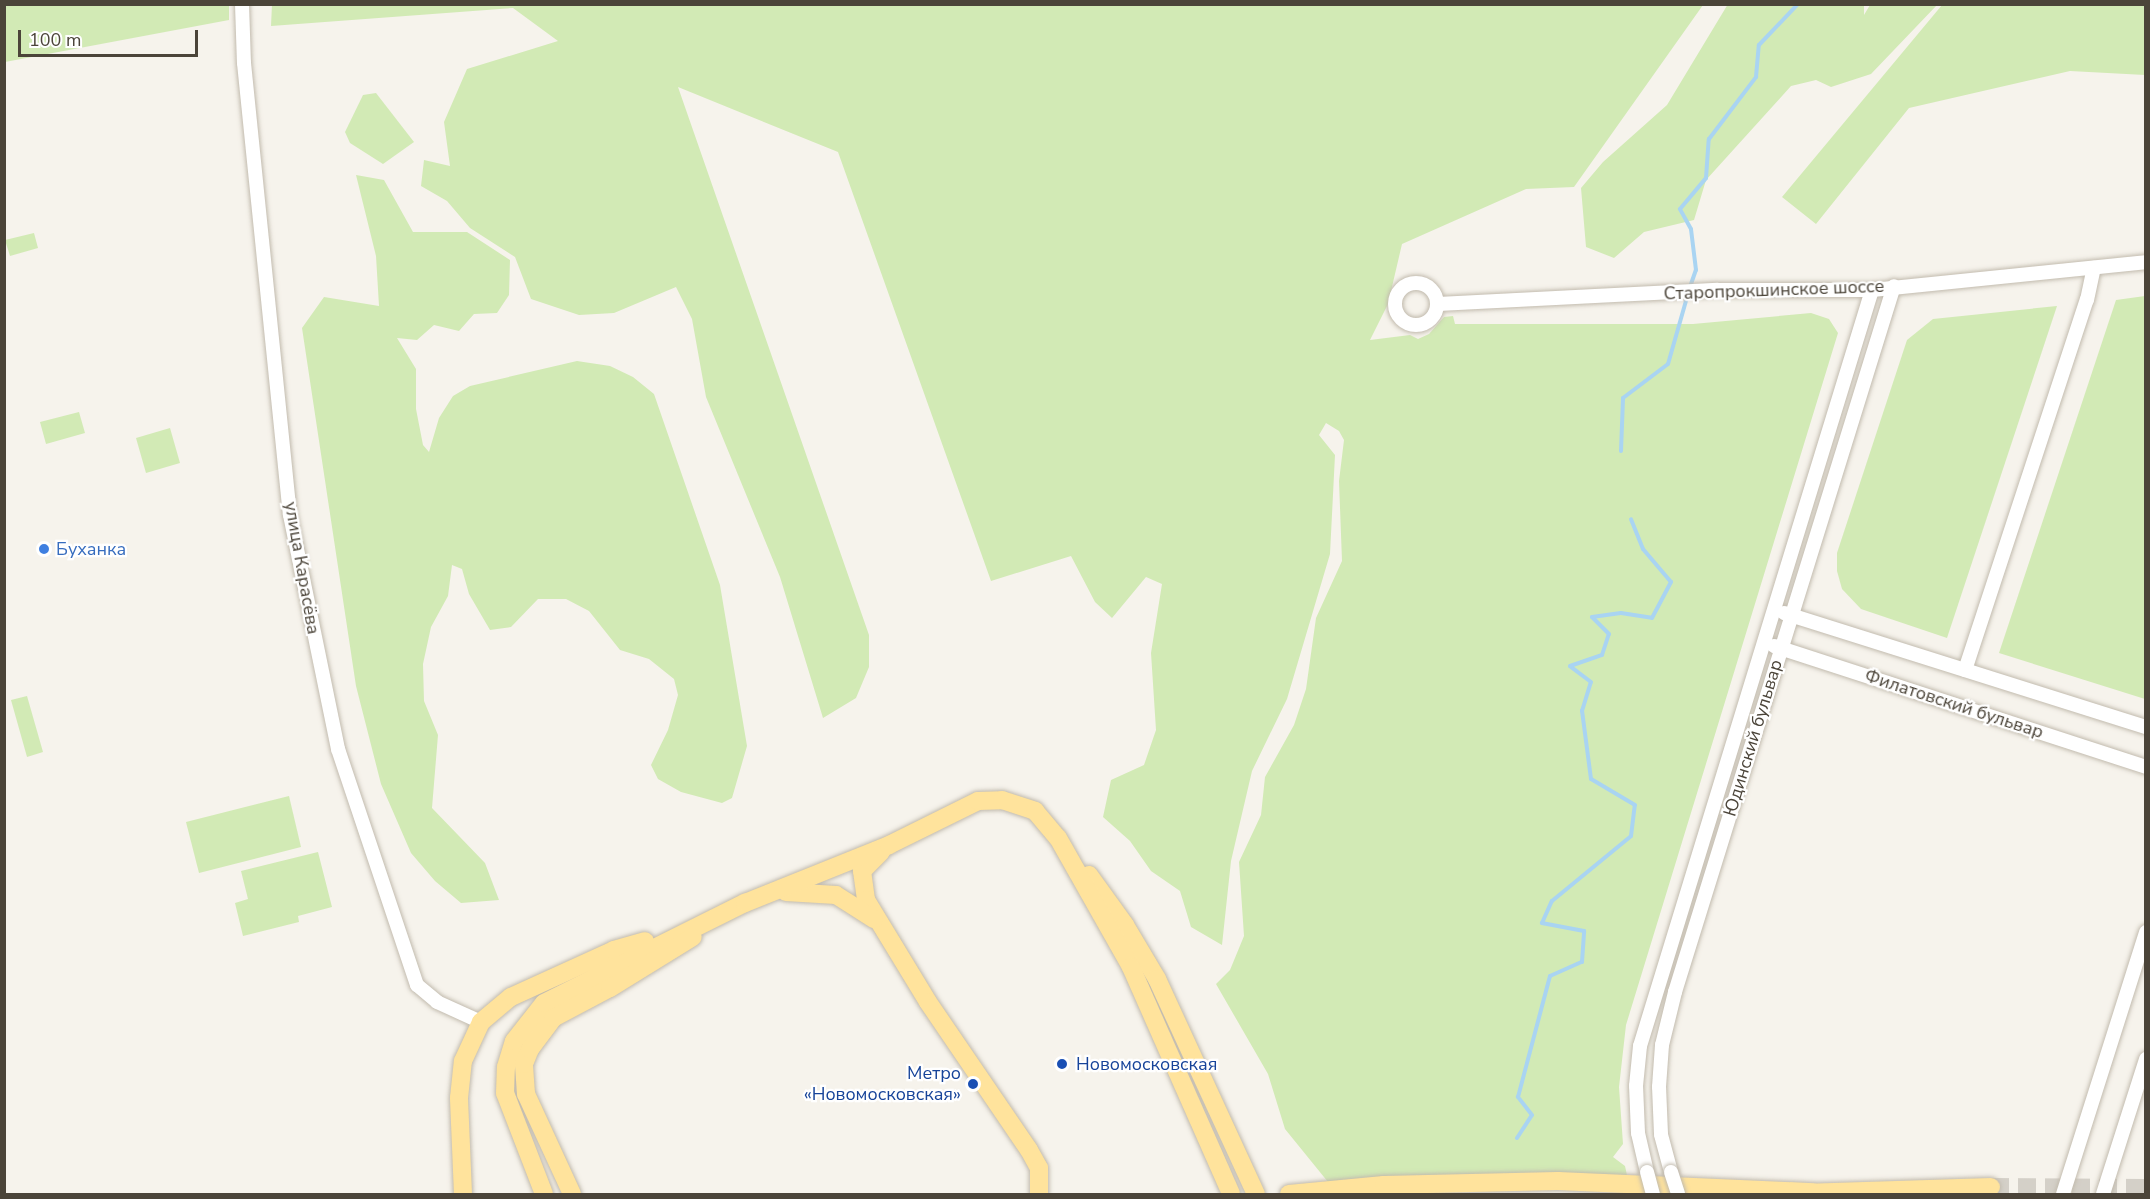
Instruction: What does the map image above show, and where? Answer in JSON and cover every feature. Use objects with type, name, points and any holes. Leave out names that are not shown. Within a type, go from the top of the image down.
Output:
[{"type":"main road","points":[[543,1194],[510,1114],[505,1093],[506,1067],[524,1023],[544,1003],[568,988],[692,926],[889,845],[978,801],[1002,800],[1035,811],[1135,939],[1256,1194]]},
{"type":"main road","points":[[1058,838],[1126,957],[1231,1194]]},
{"type":"main road","points":[[889,845],[862,871],[861,883],[876,921],[1029,1150],[1039,1168],[1039,1194]]},
{"type":"main road","points":[[764,895],[805,890],[828,893],[876,921]]},
{"type":"main road","points":[[572,1194],[526,1094],[524,1064],[530,1049],[553,1018],[610,988],[745,903]]},
{"type":"main road","points":[[463,1194],[459,1098],[463,1061],[481,1022],[511,997],[614,950],[692,926]]},
{"type":"main road","points":[[1289,1194],[1384,1185],[1558,1181],[1813,1192]]},
{"type":"main road","points":[[1786,1194],[1991,1187]]},
{"type":"street","name":"улица Карасёва","points":[[242,4],[244,63],[290,514],[338,749],[417,985],[436,1002],[481,1022]]},
{"type":"street","name":"Старопрокшинское шоссе","points":[[1438,304],[1718,290],[1872,290],[2145,262]]},
{"type":"street","points":[[1965,669],[2084,312],[2094,268]]},
{"type":"street","name":"Юдинский бульвар","points":[[1678,1194],[1661,1134],[1659,1087],[1662,1046],[1675,992],[1894,286]]},
{"type":"street","name":"Юдинский бульвар","points":[[1653,1194],[1638,1121],[1636,1086],[1640,1046],[1872,290]]},
{"type":"street","name":"Филатовский бульвар","points":[[1774,609],[2145,727]]},
{"type":"street","name":"Филатовский бульвар","points":[[1763,643],[2145,767]]},
{"type":"street","points":[[2063,1194],[2145,937]]},
{"type":"street","points":[[2103,1194],[2145,1059]]},
{"type":"green space","points":[[5,4],[229,5],[229,20],[5,62]]},
{"type":"green space","points":[[272,4],[1703,5],[1574,187],[1526,189],[1402,244],[1388,304],[1370,340],[1410,335],[1418,339],[1429,334],[1444,317],[1453,316],[1455,324],[1693,324],[1811,313],[1829,319],[1838,333],[1626,1025],[1619,1087],[1623,1144],[1613,1157],[1625,1166],[1628,1180],[1328,1182],[1285,1129],[1268,1074],[1216,984],[1230,970],[1244,936],[1239,862],[1261,815],[1265,777],[1294,725],[1306,689],[1316,618],[1342,561],[1339,481],[1344,440],[1339,431],[1326,423],[1319,435],[1335,455],[1330,554],[1287,699],[1252,771],[1231,861],[1222,945],[1191,927],[1180,891],[1151,871],[1130,841],[1103,817],[1111,780],[1144,765],[1156,730],[1151,653],[1162,584],[1146,577],[1112,618],[1095,602],[1071,556],[991,581],[838,152],[678,87],[869,635],[869,667],[856,698],[823,718],[780,577],[706,397],[692,319],[676,287],[614,313],[579,315],[531,299],[515,257],[470,228],[447,201],[421,186],[424,160],[450,166],[444,122],[467,69],[558,41],[513,8],[271,26]]},
{"type":"green space","points":[[1728,4],[1864,5],[1864,15],[1870,5],[1937,5],[1871,74],[1831,87],[1816,80],[1791,86],[1706,180],[1694,220],[1644,232],[1614,258],[1586,247],[1581,188],[1603,162],[1667,105]]},
{"type":"green space","points":[[1942,5],[2145,5],[2145,75],[2070,71],[1909,108],[1816,224],[1782,197]]},
{"type":"green space","points":[[376,93],[414,142],[383,164],[350,143],[345,132],[363,95]]},
{"type":"green space","points":[[356,175],[384,180],[413,232],[467,232],[510,260],[509,295],[497,313],[474,314],[459,331],[434,325],[417,340],[397,338],[416,369],[416,409],[423,445],[429,452],[439,418],[453,396],[470,386],[577,361],[610,366],[633,377],[654,394],[720,585],[747,746],[732,798],[722,803],[681,792],[658,779],[651,765],[668,730],[678,695],[674,679],[649,659],[620,650],[589,611],[566,599],[538,599],[511,627],[490,630],[469,594],[462,569],[452,565],[448,596],[431,627],[423,664],[424,701],[438,735],[432,808],[485,863],[499,900],[461,903],[435,881],[411,853],[381,784],[356,686],[302,328],[324,297],[379,306],[376,256]]},
{"type":"green space","points":[[34,233],[38,248],[10,256],[5,240]]},
{"type":"green space","points":[[2146,296],[2145,699],[1999,653],[2116,300]]},
{"type":"green space","points":[[2057,306],[1947,638],[1861,609],[1842,589],[1837,571],[1837,553],[1907,340],[1933,319]]},
{"type":"green space","points":[[79,412],[85,433],[46,444],[40,422]]},
{"type":"green space","points":[[170,428],[180,463],[146,473],[136,438]]},
{"type":"green space","points":[[27,696],[43,752],[27,757],[11,700]]},
{"type":"green space","points":[[289,796],[301,847],[199,873],[186,822]]},
{"type":"green space","points":[[318,852],[332,907],[298,916],[299,922],[243,936],[235,903],[248,899],[241,871]]},
{"type":"waterway","points":[[1690,287],[1696,270],[1691,229],[1680,209],[1706,178],[1709,139],[1756,77],[1759,45],[1798,4]]},
{"type":"waterway","points":[[1621,451],[1623,398],[1668,364],[1688,294]]},
{"type":"waterway","points":[[1517,1138],[1532,1115],[1518,1097],[1550,976],[1582,962],[1584,931],[1542,923],[1552,901],[1631,836],[1635,805],[1591,779],[1582,711],[1591,682],[1570,666],[1602,655],[1609,634],[1592,617],[1621,613],[1652,618],[1671,582],[1643,549],[1631,519]]},
{"type":"tunnel","points":[[1991,1187],[2146,1188]]},
{"type":"place","name":"Буханка","points":[[44,549]]},
{"type":"place","name":"Новомосковская","points":[[1062,1064]]},
{"type":"place","name":"Метро «Новомосковская»","points":[[973,1084]]}]
